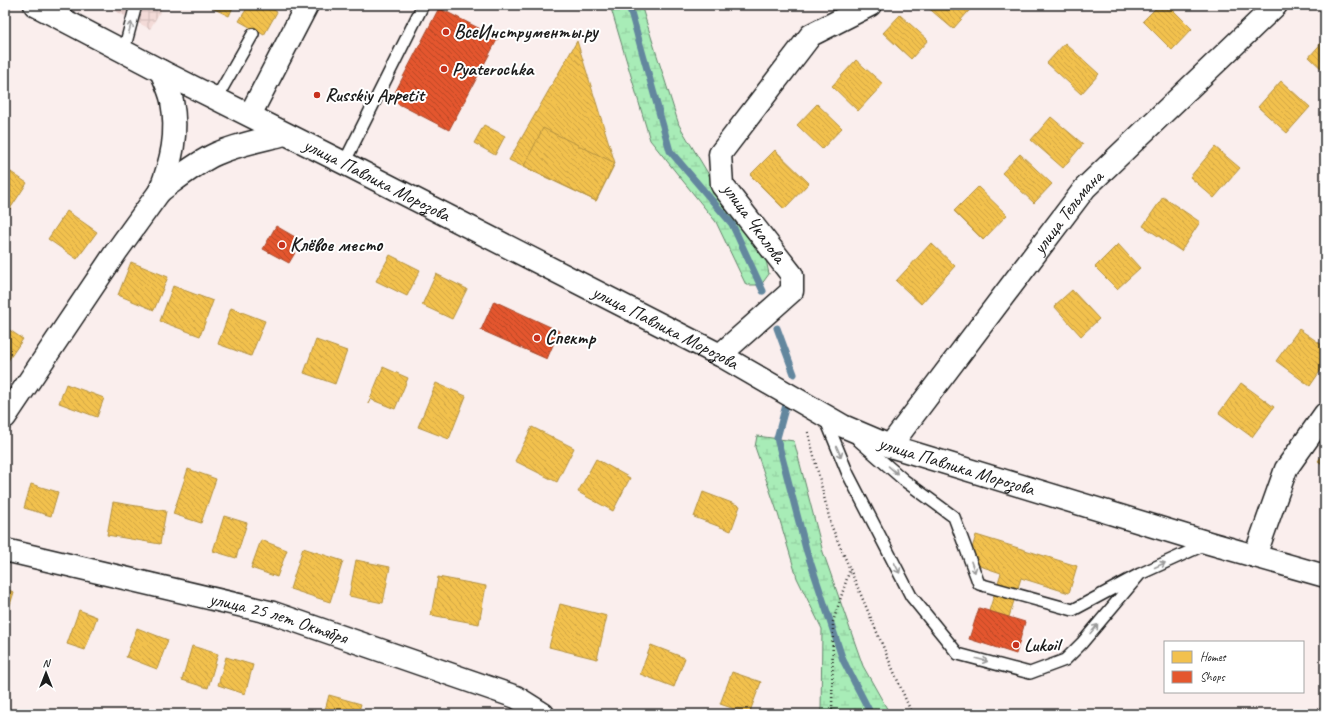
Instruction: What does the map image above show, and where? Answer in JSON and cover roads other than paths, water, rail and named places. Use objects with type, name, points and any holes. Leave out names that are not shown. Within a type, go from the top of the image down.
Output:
[{"type":"street","name":"улица Павлика Морозова","points":[[35,5],[124,50],[161,72],[250,115],[720,355],[833,421],[890,446],[1209,543],[1325,576]]},
{"type":"street","points":[[250,115],[307,5]]},
{"type":"street","name":"улица Чкалова","points":[[720,355],[792,291],[792,275],[722,185],[720,154],[811,35],[870,5]]},
{"type":"street","name":"улица Тельмана","points":[[890,446],[1085,188],[1276,5]]},
{"type":"street","points":[[5,417],[116,252],[160,191],[171,164],[174,134],[172,100],[161,72]]},
{"type":"street","points":[[160,191],[197,164],[216,154],[236,146],[285,134]]},
{"type":"street","points":[[1255,556],[1286,469],[1325,414]]},
{"type":"street","name":"улица 25 лет Октября","points":[[5,550],[272,613],[516,697],[543,714]]},
{"type":"lane","points":[[124,50],[136,5]]},
{"type":"lane","points":[[344,163],[423,5]]},
{"type":"lane","points":[[216,99],[254,34]]},
{"type":"lane","points":[[833,421],[848,474],[911,596],[958,654],[1030,673],[1064,660],[1082,643],[1140,574]]},
{"type":"lane","points":[[833,421],[905,480],[954,517],[979,584],[1073,610],[1140,574],[1209,543]]},
{"type":"waterway","points":[[629,5],[670,151],[732,224],[763,291]]},
{"type":"waterway","points":[[777,328],[794,374]]},
{"type":"waterway","points":[[786,405],[777,438],[806,549],[843,660],[871,714]]},
{"type":"place","name":"ВсеИнструменты.ру","points":[[446,32]]},
{"type":"place","name":"Pyaterochka","points":[[444,69]]},
{"type":"place","name":"Russkiy Appetit","points":[[317,95]]},
{"type":"place","name":"Клёвое место","points":[[282,245]]},
{"type":"place","name":"Спектр","points":[[537,338]]},
{"type":"place","name":"Lukoil","points":[[1016,645]]}]
